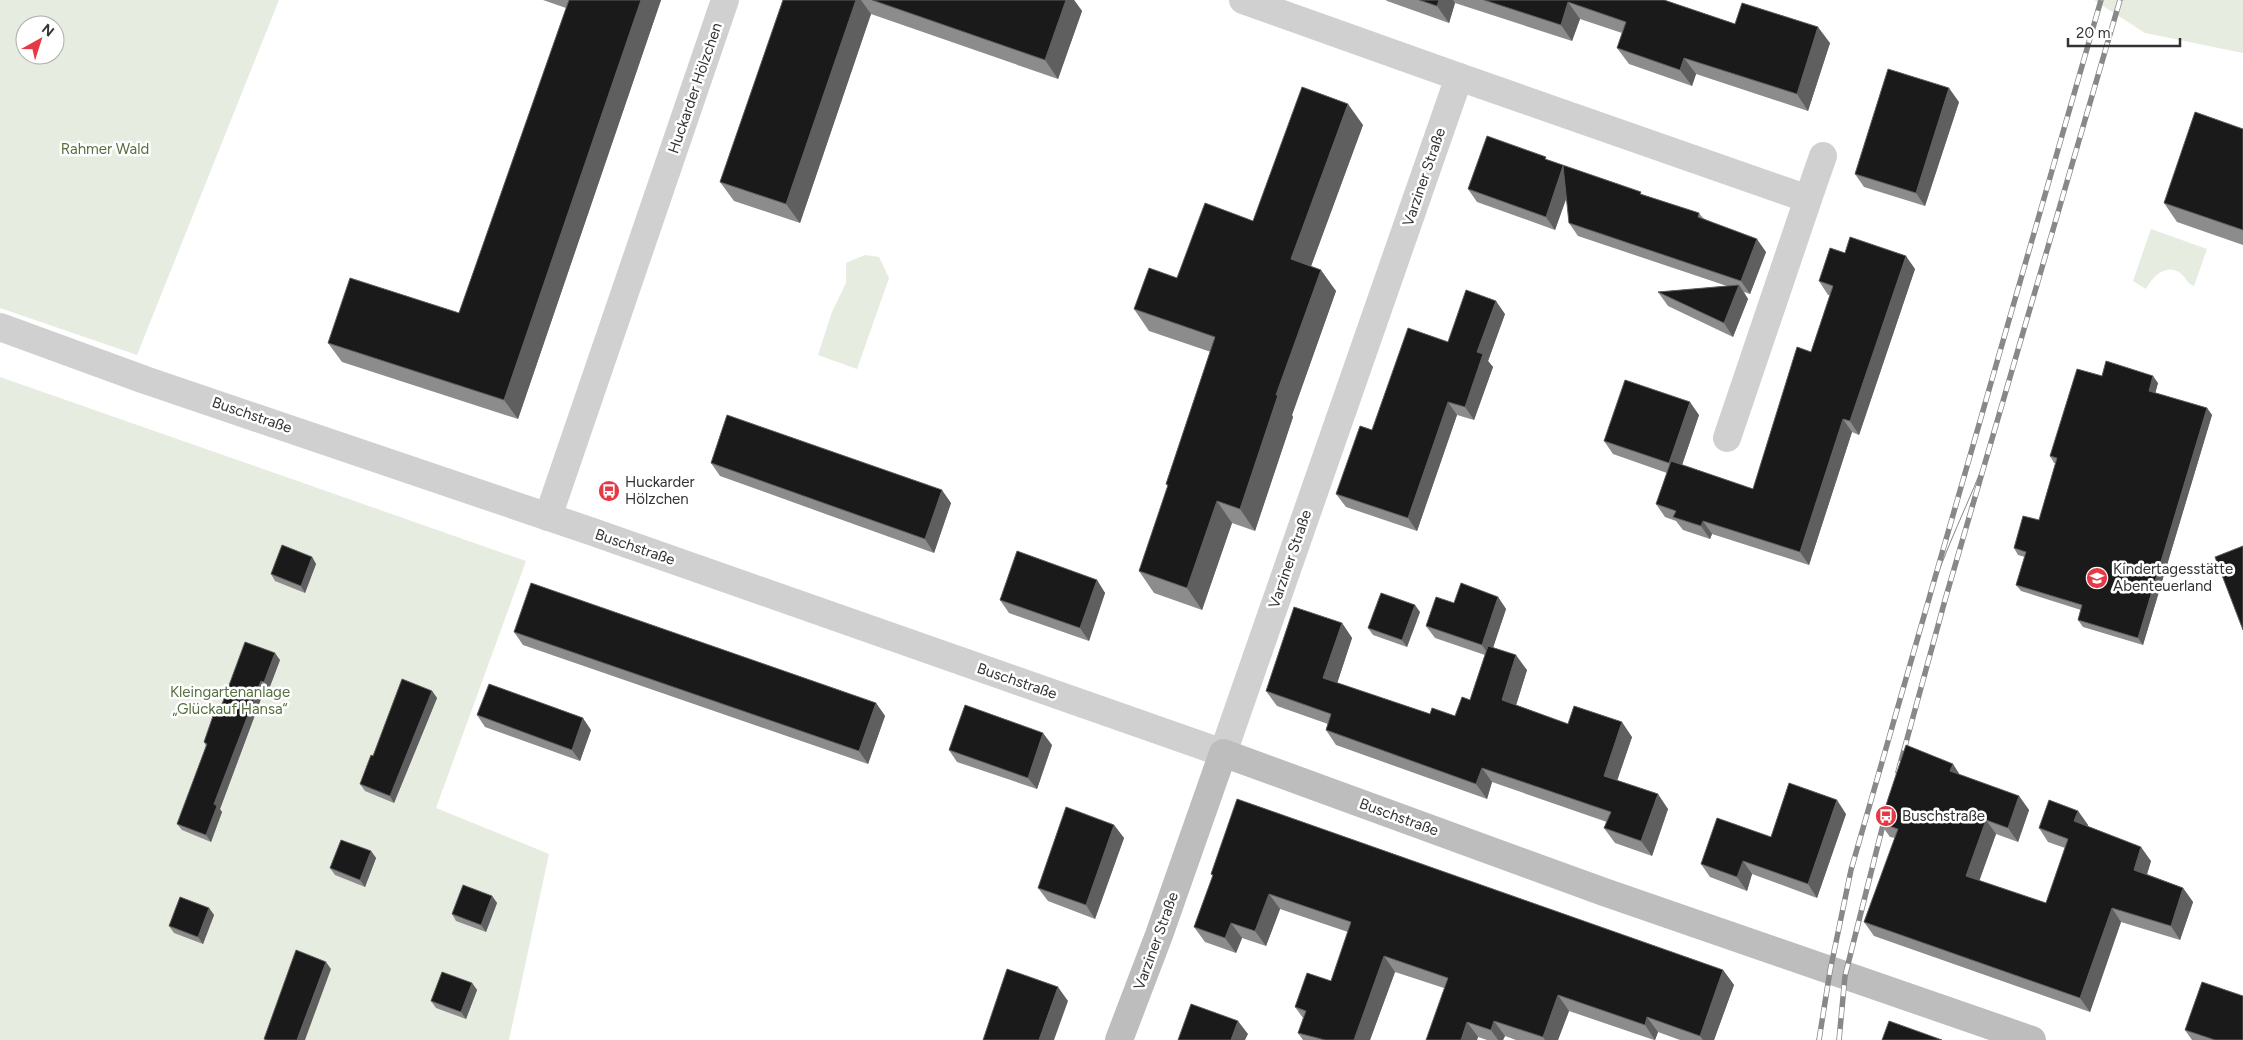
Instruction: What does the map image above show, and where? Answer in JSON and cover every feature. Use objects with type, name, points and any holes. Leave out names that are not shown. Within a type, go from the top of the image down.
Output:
[{"type":"street","name":"Huckarder Hölzchen","points":[[548,517],[725,0]]},
{"type":"street","points":[[1243,0],[1808,199]]},
{"type":"street","name":"Varziner Straße","points":[[1119,1040],[1159,935],[1459,77]]},
{"type":"street","points":[[1727,438],[1823,156]]},
{"type":"street","name":"Buschstraße","points":[[0,328],[145,380],[548,517],[1223,752],[1613,895],[2032,1040]]},
{"type":"green space","name":"Rahmer Wald","points":[[0,0],[279,0],[137,355],[0,308]]},
{"type":"green space","points":[[2094,0],[2243,0],[2243,53],[2145,33]]},
{"type":"green space","points":[[2151,229],[2207,249],[2194,286],[2175,270],[2160,273],[2146,289],[2133,281]]},
{"type":"green space","points":[[865,255],[879,257],[889,278],[857,369],[818,355],[832,312],[846,283],[846,263]]},
{"type":"green space","name":"Kleingartenanlage „Glückauf Hansa“","points":[[0,377],[526,561],[436,808],[549,854],[509,1040],[0,1040]]},
{"type":"building","points":[[569,0],[641,0],[504,400],[328,343],[350,278],[459,313]]},
{"type":"building","points":[[783,0],[856,0],[786,204],[720,182]]},
{"type":"building","points":[[872,0],[1066,0],[1045,60]]},
{"type":"building","points":[[1419,0],[1439,0],[1437,6]]},
{"type":"building","points":[[1484,0],[1664,0],[1735,24],[1742,3],[1818,27],[1797,94],[1684,58],[1680,70],[1617,48],[1626,22],[1568,2],[1561,25]]},
{"type":"building","points":[[1888,69],[1949,88],[1916,193],[1855,174]]},
{"type":"building","points":[[1302,87],[1348,104],[1291,259],[1321,270],[1276,395],[1278,395],[1240,509],[1217,501],[1187,588],[1139,571],[1215,337],[1134,309],[1149,268],[1177,278],[1205,203],[1253,221]]},
{"type":"building","points":[[2195,112],[2243,129],[2243,230],[2164,203]]},
{"type":"building","points":[[1487,136],[1546,157],[1545,159],[1641,192],[1640,194],[1699,213],[1698,217],[1757,239],[1741,281],[1569,223],[1563,166],[1546,217],[1468,189]]},
{"type":"building","points":[[1850,237],[1906,256],[1850,421],[1843,419],[1800,552],[1703,521],[1701,526],[1673,517],[1676,511],[1656,504],[1671,461],[1753,489],[1797,347],[1811,352],[1833,286],[1819,281],[1830,248],[1845,253]]},
{"type":"building","points":[[1739,285],[1724,323],[1658,292]]},
{"type":"building","points":[[1466,290],[1496,301],[1477,352],[1483,354],[1465,407],[1448,402],[1408,518],[1336,494],[1360,426],[1372,430],[1408,328],[1448,342]]},
{"type":"building","points":[[2106,361],[2153,376],[2149,391],[2207,408],[2138,638],[2078,620],[2082,605],[2016,585],[2026,552],[2014,548],[2023,516],[2039,520],[2057,458],[2050,456],[2077,369],[2102,376]]},
{"type":"building","points":[[1625,380],[1690,402],[1669,463],[1604,441]]},
{"type":"building","points":[[727,415],[942,490],[925,539],[711,463]]},
{"type":"building","points":[[282,545],[312,557],[301,586],[271,574]]},
{"type":"building","points":[[2243,546],[2243,630],[2215,557]]},
{"type":"building","points":[[1017,551],[1097,580],[1080,628],[1000,600]]},
{"type":"building","points":[[531,583],[876,703],[859,751],[514,632]]},
{"type":"building","points":[[1461,583],[1498,597],[1482,645],[1426,626],[1436,597],[1454,603]]},
{"type":"building","points":[[1381,593],[1415,605],[1402,640],[1368,628]]},
{"type":"building","points":[[1294,607],[1342,623],[1323,678],[1430,714],[1432,708],[1455,716],[1462,697],[1470,700],[1488,646],[1516,655],[1502,700],[1568,724],[1574,706],[1622,722],[1604,776],[1658,794],[1641,841],[1604,828],[1611,812],[1482,768],[1476,784],[1326,730],[1331,714],[1266,691]]},
{"type":"building","points":[[245,642],[275,653],[264,682],[261,681],[214,804],[217,806],[206,835],[177,824],[207,744],[204,742],[214,713],[218,715]]},
{"type":"building","points":[[402,679],[432,691],[390,796],[360,784],[371,755],[373,756]]},
{"type":"building","points":[[489,684],[583,718],[572,750],[477,715]]},
{"type":"building","points":[[965,705],[1043,733],[1028,778],[949,750]]},
{"type":"building","points":[[1906,745],[1953,764],[1950,771],[2019,796],[2008,828],[1986,820],[1966,876],[2046,903],[2068,839],[2039,828],[2049,800],[2078,811],[2074,821],[2141,847],[2134,870],[2183,888],[2171,926],[2112,908],[2080,998],[1864,922],[1898,829],[1880,823]]},
{"type":"building","points":[[1789,783],[1837,800],[1808,884],[1743,861],[1737,877],[1701,864],[1717,818],[1771,837]]},
{"type":"building","points":[[1237,799],[1723,970],[1700,1036],[1647,1017],[1645,1025],[1558,995],[1543,1037],[1494,1021],[1491,1030],[1467,1022],[1461,1040],[1426,1040],[1448,978],[1384,956],[1354,1040],[1325,1040],[1298,1033],[1306,1011],[1295,1007],[1307,973],[1331,981],[1351,922],[1269,894],[1255,931],[1231,923],[1225,938],[1194,927]]},
{"type":"building","points":[[1066,807],[1114,825],[1086,905],[1038,888]]},
{"type":"building","points":[[341,840],[371,851],[360,880],[330,868]]},
{"type":"building","points":[[463,885],[492,896],[481,925],[452,914]]},
{"type":"building","points":[[180,897],[209,908],[198,937],[169,926]]},
{"type":"building","points":[[296,950],[326,962],[297,1040],[264,1039]]},
{"type":"building","points":[[1007,969],[1058,987],[1039,1040],[983,1040]]},
{"type":"building","points":[[442,972],[472,983],[461,1012],[431,1001]]},
{"type":"building","points":[[2202,982],[2243,996],[2243,1040],[2215,1040],[2185,1030]]},
{"type":"building","points":[[1191,1004],[1238,1021],[1231,1040],[1178,1040]]},
{"type":"building","points":[[1889,1021],[1942,1040],[1882,1040]]},
{"type":"tram line","points":[[1935,582],[1995,431]]},
{"type":"railway","points":[[1819,1040],[1830,971],[1851,870],[2101,0]]},
{"type":"railway","points":[[1898,772],[1945,600],[2120,0]]},
{"type":"railway","points":[[1839,1040],[1845,976],[1886,813]]},
{"type":"place","name":"Huckarder Hölzchen","points":[[609,491]]},
{"type":"place","name":"Kindertagesstätte Abenteuerland","points":[[2097,578]]},
{"type":"place","name":"Buschstraße","points":[[1886,816]]}]
